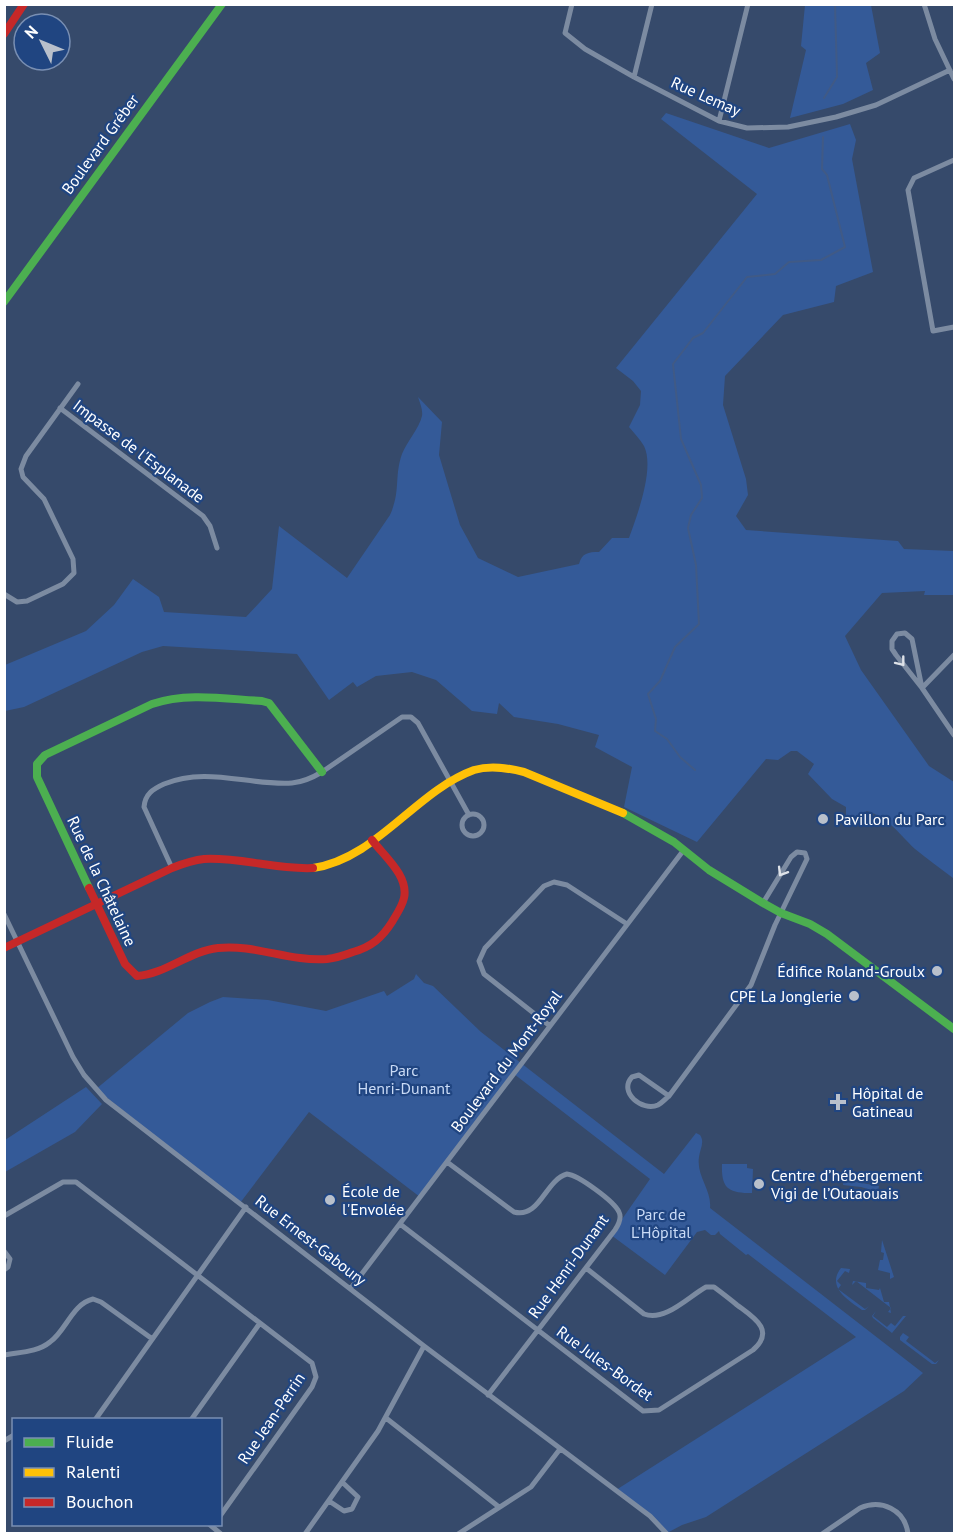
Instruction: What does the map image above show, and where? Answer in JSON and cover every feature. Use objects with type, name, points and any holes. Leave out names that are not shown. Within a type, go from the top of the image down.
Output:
[{"type":"main road","points":[[4,34],[24,4]]},
{"type":"main road","name":"Boulevard Gréber","points":[[4,302],[222,4]]},
{"type":"main road","name":"Rue de la Châtelaine","points":[[322,772],[272,706],[262,701],[182,697],[152,704],[45,755],[36,765],[37,777],[96,904],[125,964],[137,976],[147,976],[190,955],[217,948],[236,948],[315,959],[336,958],[366,948],[381,939],[387,931],[404,897],[404,888],[400,878],[372,840]]},
{"type":"main road","points":[[4,948],[172,868],[194,861],[211,859],[296,869],[316,868],[339,862],[452,781],[483,768],[500,767],[517,770],[623,813],[674,842],[709,870],[781,913],[810,924],[827,934],[954,1029]]},
{"type":"street","name":"Rue Lemay","points":[[572,4],[565,33],[585,49],[719,121],[747,128],[772,129],[836,117],[876,105],[950,70]]},
{"type":"street","points":[[634,77],[652,4]]},
{"type":"street","points":[[719,121],[748,4]]},
{"type":"street","points":[[924,4],[935,39],[954,79]]},
{"type":"street","points":[[954,160],[914,178],[908,190],[933,331],[954,327]]},
{"type":"street","points":[[4,594],[16,602],[27,601],[63,584],[74,573],[73,559],[44,499],[23,477],[21,468],[26,456],[78,384]]},
{"type":"street","name":"Impasse de l'Esplanade","points":[[60,408],[203,516],[210,526],[217,548]]},
{"type":"street","points":[[922,688],[912,639],[905,633],[897,634],[892,640],[892,649],[954,735]]},
{"type":"street","points":[[922,688],[954,655]]},
{"type":"street","points":[[172,868],[144,807],[146,796],[153,790],[175,780],[189,777],[240,778],[286,783],[308,780],[398,718],[407,716],[418,723],[469,815]]},
{"type":"street","points":[[469,815],[478,816],[483,822],[483,828],[478,835],[471,836],[463,829],[463,822],[469,815]]},
{"type":"street","name":"Boulevard du Mont-Royal","points":[[351,1288],[683,851]]},
{"type":"street","points":[[669,1096],[639,1075],[632,1077],[627,1084],[627,1092],[630,1096],[648,1107],[658,1105],[669,1096],[751,985],[781,913],[807,859],[805,853],[796,852],[791,857],[764,903]]},
{"type":"street","points":[[550,1026],[484,974],[479,961],[485,948],[544,886],[554,882],[567,885],[627,924]]},
{"type":"street","name":"Rue Ernest-Gaboury","points":[[4,914],[73,1057],[91,1084],[117,1109],[488,1395],[650,1516],[667,1533]]},
{"type":"street","name":"Rue Henri-Dunant","points":[[447,1162],[510,1210],[519,1214],[533,1209],[555,1180],[560,1176],[570,1174],[579,1178],[617,1208],[620,1217],[618,1226],[488,1395]]},
{"type":"street","name":"Rue Jean-Perrin","points":[[4,1216],[63,1182],[76,1182],[312,1363],[316,1377],[312,1387],[222,1513]]},
{"type":"street","points":[[96,1418],[246,1207]]},
{"type":"street","name":"Rue Jules-Bordet","points":[[400,1224],[638,1407],[648,1412],[658,1410],[753,1350],[760,1343],[763,1332],[759,1323],[714,1287],[706,1287],[663,1314],[649,1316],[586,1268]]},
{"type":"street","points":[[4,1251],[10,1259],[8,1267],[4,1270]]},
{"type":"street","points":[[4,1355],[38,1349],[48,1344],[81,1305],[93,1299],[101,1302],[151,1338]]},
{"type":"street","points":[[192,1418],[260,1323]]},
{"type":"street","points":[[305,1533],[386,1418],[424,1346]]},
{"type":"street","points":[[386,1418],[499,1507]]},
{"type":"street","points":[[458,1533],[531,1487],[560,1449]]},
{"type":"street","points":[[329,1500],[344,1511],[352,1509],[358,1497],[342,1482]]},
{"type":"street","points":[[822,1533],[860,1509],[880,1504],[898,1513],[908,1533]]},
{"type":"green space","points":[[805,5],[871,5],[880,53],[866,63],[873,90],[843,104],[790,118],[806,50],[801,46]]},
{"type":"green space","points":[[666,113],[769,148],[850,124],[856,140],[852,159],[873,272],[836,286],[834,302],[783,315],[725,376],[723,405],[746,479],[748,495],[736,516],[746,530],[898,541],[904,549],[954,551],[954,595],[924,595],[925,591],[882,593],[845,636],[861,670],[929,766],[954,782],[954,882],[953,878],[915,849],[882,818],[867,811],[854,820],[846,818],[846,807],[832,799],[808,774],[814,764],[797,751],[791,751],[778,760],[766,759],[697,842],[624,807],[632,767],[595,747],[599,735],[558,724],[514,717],[499,703],[497,714],[472,711],[436,680],[412,672],[376,676],[357,687],[353,682],[329,700],[297,654],[163,646],[142,652],[24,707],[5,711],[5,665],[86,631],[114,605],[133,579],[159,597],[164,612],[246,617],[272,589],[279,526],[347,578],[390,515],[402,454],[422,416],[418,397],[442,422],[439,455],[460,525],[478,558],[518,577],[579,564],[584,555],[599,552],[612,538],[629,538],[644,492],[647,455],[644,446],[629,427],[640,405],[641,391],[633,381],[616,368],[757,194],[661,119]]},
{"type":"green space","name":"Parc Henri-Dunant","points":[[416,974],[424,983],[433,986],[481,1032],[664,1174],[696,1133],[700,1135],[702,1143],[699,1164],[709,1195],[710,1208],[923,1373],[904,1391],[706,1517],[667,1533],[616,1490],[856,1337],[748,1254],[746,1255],[719,1231],[715,1235],[705,1230],[697,1232],[665,1275],[611,1235],[650,1179],[514,1074],[420,1197],[309,1112],[240,1203],[96,1089],[188,1013],[223,997],[268,1000],[326,1011],[384,991],[387,996],[414,979]]},
{"type":"green space","points":[[86,1087],[102,1104],[75,1132],[5,1172],[5,1140]]},
{"type":"green space","points":[[722,1164],[747,1164],[747,1168],[753,1169],[752,1193],[737,1192],[728,1188],[723,1179]]},
{"type":"green space","points":[[844,1180],[879,1186],[878,1192],[843,1185]]},
{"type":"green space","points":[[882,1240],[894,1277],[890,1279],[890,1273],[878,1270],[884,1253],[881,1252]]},
{"type":"green space","points":[[841,1268],[850,1269],[849,1273],[845,1271],[837,1281],[841,1285],[838,1289],[836,1281]]},
{"type":"green space","points":[[857,1282],[866,1283],[866,1288],[879,1290],[880,1288],[884,1302],[889,1302],[890,1307]]},
{"type":"green space","points":[[839,1290],[865,1309],[869,1306],[865,1310],[862,1310]]},
{"type":"green space","points":[[876,1311],[873,1316],[887,1327],[891,1323],[895,1326],[903,1316],[906,1316],[892,1333],[873,1318],[872,1316]]},
{"type":"green space","points":[[903,1333],[909,1337],[906,1341],[935,1363],[939,1360],[936,1364],[932,1364],[900,1340]]},
{"type":"waterway","points":[[824,98],[837,77],[835,4]]},
{"type":"waterway","points":[[695,770],[680,757],[667,739],[655,731],[656,719],[648,694],[660,681],[675,647],[699,624],[696,565],[688,528],[691,515],[702,498],[701,485],[681,439],[673,364],[693,338],[703,333],[747,277],[775,274],[789,262],[821,260],[845,247],[827,175],[822,169],[823,137]]},
{"type":"traffic: fast","points":[[4,302],[222,4]]},
{"type":"traffic: fast","points":[[89,888],[37,777],[37,764],[45,755],[152,704],[179,698],[221,698],[269,703],[322,772]]},
{"type":"traffic: fast","points":[[623,813],[674,842],[709,870],[763,903],[827,934],[954,1029]]},
{"type":"traffic: slow","points":[[313,868],[336,862],[357,852],[433,793],[453,780],[480,768],[512,769],[524,772],[623,813]]},
{"type":"traffic: jam","points":[[4,34],[24,4]]},
{"type":"traffic: jam","points":[[89,888],[125,964],[137,976],[158,971],[197,953],[218,948],[245,948],[300,958],[330,959],[359,950],[376,941],[388,928],[403,901],[405,890],[399,874],[372,840]]},
{"type":"traffic: jam","points":[[4,948],[172,868],[192,861],[218,859],[313,868]]},
{"type":"place","name":"Pavillon du Parc","points":[[823,819]]},
{"type":"place","name":"Édifice Roland-Groulx","points":[[937,971]]},
{"type":"place","name":"CPE La Jonglerie","points":[[854,996]]},
{"type":"place","name":"Hôpital de Gatineau","points":[[838,1102]]},
{"type":"place","name":"Centre d’hébergement Vigi de l’Outaouais","points":[[759,1184]]},
{"type":"place","name":"École de l'Envolée","points":[[330,1200]]},
{"type":"park label","name":"Parc de L'Hôpital","points":[[661,1223]]}]
